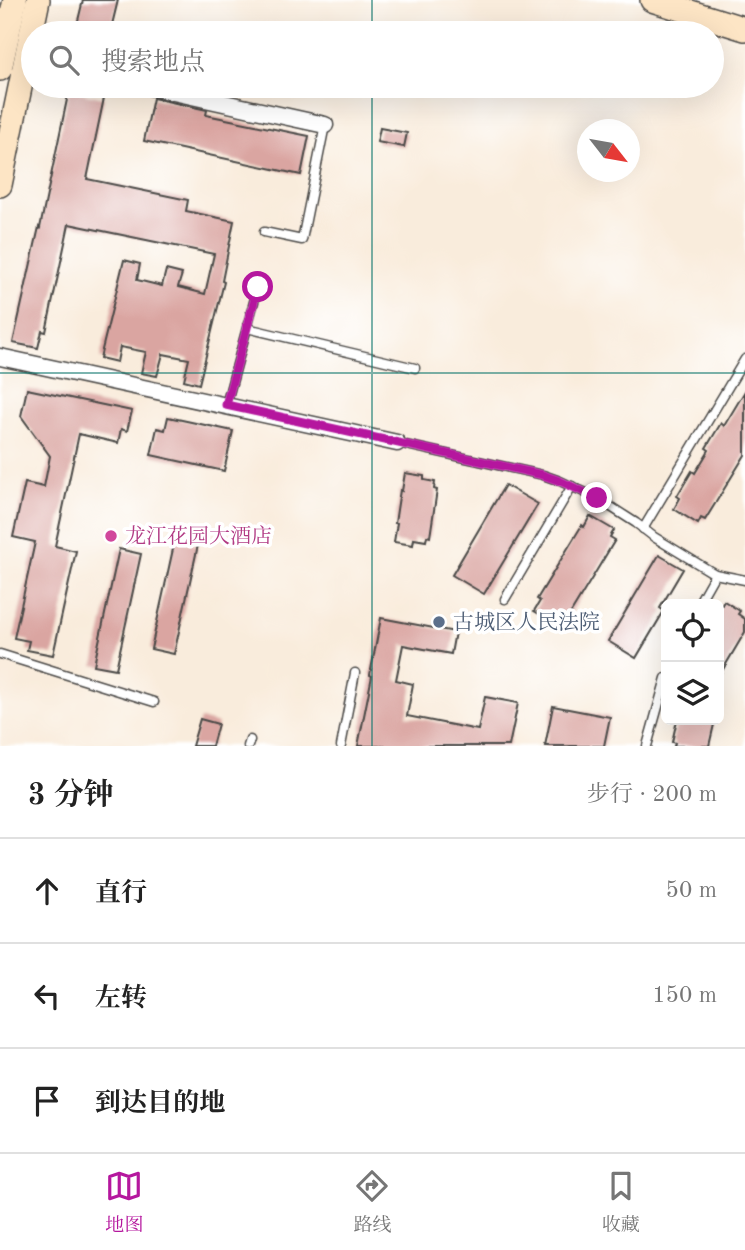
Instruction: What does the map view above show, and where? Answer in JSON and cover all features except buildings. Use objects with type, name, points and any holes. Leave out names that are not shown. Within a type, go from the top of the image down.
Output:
[{"type":"street","points":[[0,69],[15,0]]},
{"type":"street","points":[[35,21],[38,0]]},
{"type":"street","points":[[652,0],[719,21]]},
{"type":"street","points":[[724,22],[745,29]]},
{"type":"street","points":[[0,185],[21,98]]},
{"type":"street","points":[[201,98],[325,125]]},
{"type":"street","points":[[0,357],[397,443]]},
{"type":"lane","points":[[264,232],[302,240],[325,125]]},
{"type":"lane","points":[[226,405],[258,287]]},
{"type":"lane","points":[[247,328],[415,368]]},
{"type":"lane","points":[[643,529],[745,359]]},
{"type":"lane","points":[[397,443],[543,475],[572,486],[617,509],[643,529],[715,574],[745,580]]},
{"type":"lane","points":[[505,598],[572,486]]},
{"type":"lane","points":[[701,599],[715,574]]},
{"type":"lane","points":[[0,654],[154,702]]},
{"type":"lane","points":[[341,746],[355,673]]},
{"type":"lane","points":[[647,746],[661,696]]},
{"type":"place","name":"龙江花园大酒店","points":[[111,536]]},
{"type":"place","name":"古城区人民法院","points":[[439,622]]},
{"type":"route","points":[[258,287],[226,405],[543,475],[597,498]]}]
